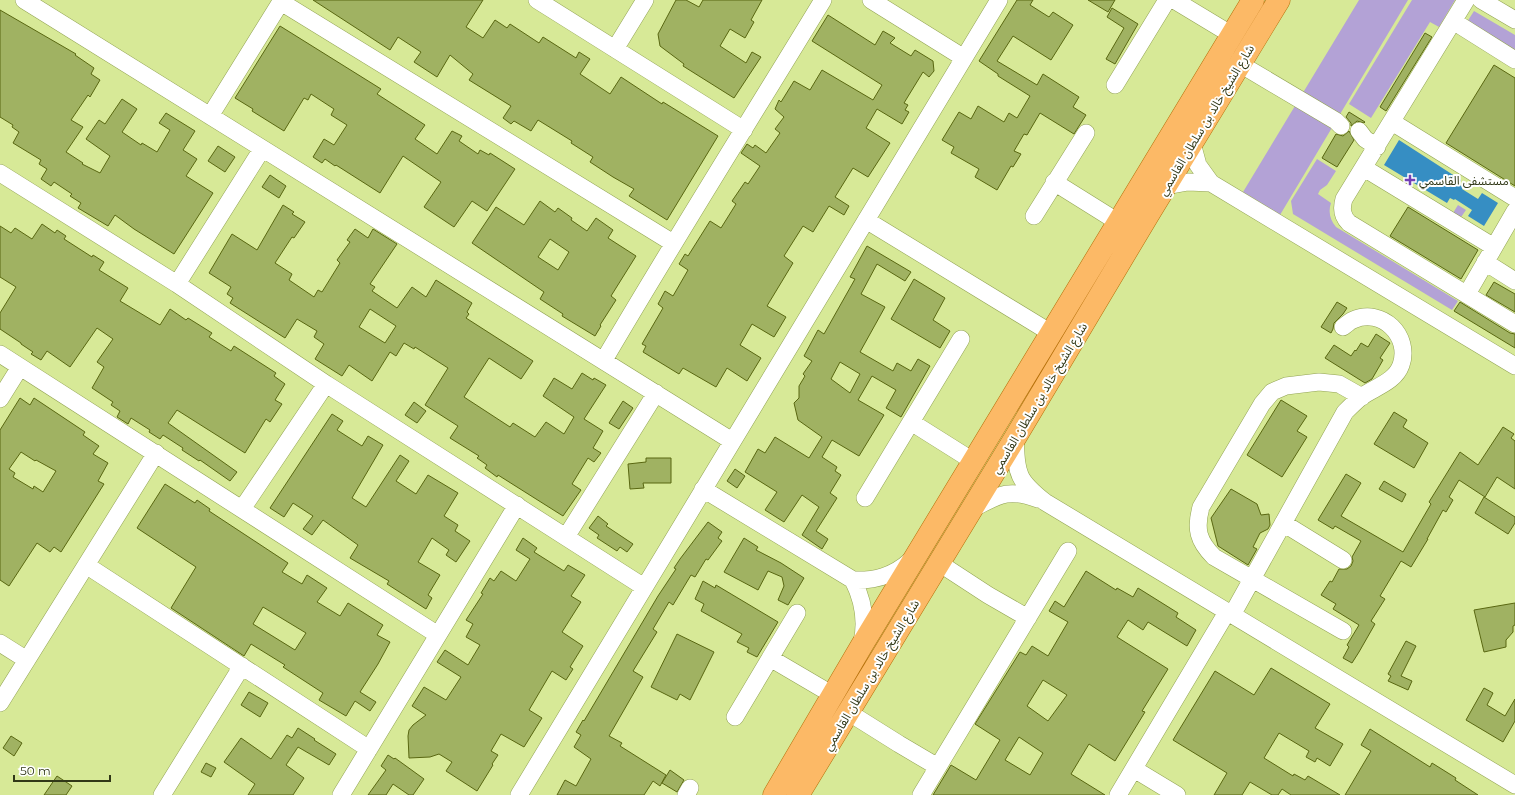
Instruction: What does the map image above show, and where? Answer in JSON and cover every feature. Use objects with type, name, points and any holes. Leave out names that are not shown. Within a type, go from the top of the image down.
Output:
[{"type":"main road","name":"شارع الشيخ خالد بن سلطان القاسمي","points":[[774,795],[915,557],[1253,0]]},
{"type":"main road","name":"شارع الشيخ خالد بن سلطان القاسمي","points":[[801,793],[848,712],[1279,0]]},
{"type":"main road","points":[[1148,215],[1147,207],[1149,200],[1166,167],[1164,160],[1158,158]]},
{"type":"street","points":[[24,0],[732,440]]},
{"type":"street","points":[[537,0],[744,130]]},
{"type":"street","points":[[615,49],[645,0]]},
{"type":"street","points":[[604,360],[673,243],[823,0]]},
{"type":"street","points":[[871,0],[964,58]]},
{"type":"street","points":[[519,795],[998,0]]},
{"type":"street","points":[[1115,85],[1167,0]]},
{"type":"street","points":[[1174,0],[1232,35]]},
{"type":"street","points":[[1466,0],[1392,122],[1364,139],[1364,168],[1342,204],[1342,210],[1346,219],[1515,324]]},
{"type":"street","points":[[1481,0],[1515,20]]},
{"type":"street","points":[[210,116],[281,1],[673,243]]},
{"type":"street","points":[[1453,21],[1515,60]]},
{"type":"street","points":[[1240,64],[1341,124]]},
{"type":"street","points":[[1392,122],[1515,198]]},
{"type":"street","points":[[1034,216],[1086,133]]},
{"type":"street","points":[[1192,143],[1198,165],[1211,183],[1515,366]]},
{"type":"street","points":[[177,284],[262,149]]},
{"type":"street","points":[[1364,168],[1494,247]]},
{"type":"street","points":[[1,174],[177,284],[326,384],[644,587]]},
{"type":"street","points":[[1054,182],[1118,222]]},
{"type":"street","points":[[1166,186],[1188,182],[1211,183]]},
{"type":"street","points":[[1467,294],[1515,210]]},
{"type":"street","points":[[866,220],[1051,333]]},
{"type":"street","points":[[1485,262],[1515,281]]},
{"type":"street","points":[[1118,795],[1252,580],[1345,412],[1362,397],[1394,376],[1401,366],[1403,354],[1402,342],[1396,331],[1388,322],[1376,318],[1364,317],[1353,320],[1343,327]]},
{"type":"street","points":[[865,498],[961,339]]},
{"type":"street","points":[[0,354],[156,452],[438,635]]},
{"type":"street","points":[[0,399],[20,367]]},
{"type":"street","points":[[1343,631],[1214,557],[1204,547],[1199,534],[1198,520],[1201,507],[1262,404],[1272,392],[1286,386],[1319,382],[1339,384],[1362,397]]},
{"type":"street","points":[[242,509],[326,384]]},
{"type":"street","points":[[566,538],[656,393]]},
{"type":"street","points":[[911,422],[973,461]]},
{"type":"street","points":[[1015,438],[1016,462],[1021,480],[1031,491],[1045,502],[1514,783]]},
{"type":"street","points":[[0,703],[156,452]]},
{"type":"street","points":[[703,489],[853,580],[867,581],[893,574],[915,557]]},
{"type":"street","points":[[972,509],[996,497],[1009,493],[1027,495],[1045,502]]},
{"type":"street","points":[[341,795],[517,505]]},
{"type":"street","points":[[1283,523],[1344,560]]},
{"type":"street","points":[[921,795],[1068,551]]},
{"type":"street","points":[[939,563],[988,595],[1028,618]]},
{"type":"street","points":[[86,565],[369,749]]},
{"type":"street","points":[[853,580],[859,592],[865,618],[865,631],[862,645]]},
{"type":"street","points":[[735,717],[797,613]]},
{"type":"street","points":[[0,643],[27,660]]},
{"type":"street","points":[[770,658],[833,695]]},
{"type":"street","points":[[162,795],[242,666]]},
{"type":"street","points":[[848,712],[898,744],[938,767]]},
{"type":"street","points":[[1134,769],[1177,795]]},
{"type":"shaded area","points":[[1359,0],[1408,0],[1280,215],[1243,192]]},
{"type":"shaded area","points":[[1412,0],[1455,0],[1439,27],[1430,22],[1371,118],[1349,104]]},
{"type":"shaded area","points":[[1474,11],[1515,35],[1515,52],[1467,22]]},
{"type":"shaded area","points":[[1317,159],[1336,171],[1327,185],[1320,190],[1318,194],[1331,203],[1330,216],[1336,227],[1458,301],[1452,310],[1293,214],[1291,201]]},
{"type":"shaded area","points":[[1458,205],[1466,210],[1459,220],[1453,213]]},
{"type":"water","points":[[1399,140],[1461,180],[1459,184],[1463,187],[1462,189],[1478,199],[1482,193],[1498,203],[1484,226],[1468,216],[1472,210],[1455,199],[1450,198],[1447,203],[1384,165]]},
{"type":"building","points":[[313,0],[483,0],[466,27],[483,38],[495,20],[507,28],[510,24],[539,43],[543,37],[576,58],[579,52],[590,59],[580,74],[610,94],[621,77],[662,104],[663,102],[718,136],[667,220],[629,196],[634,189],[590,162],[593,157],[571,143],[572,141],[538,120],[531,131],[514,121],[511,124],[503,118],[511,106],[469,80],[473,74],[450,55],[437,77],[414,62],[421,52],[398,37],[390,50]]},
{"type":"building","points":[[676,0],[686,0],[699,7],[703,0],[762,0],[751,20],[754,22],[745,38],[730,29],[720,46],[746,63],[752,52],[761,57],[734,98],[683,66],[684,64],[660,46],[658,34]]},
{"type":"building","points":[[1017,0],[1033,0],[1030,5],[1049,17],[1053,12],[1073,25],[1051,60],[1013,36],[997,61],[1037,85],[1043,74],[1079,97],[1073,107],[1086,115],[1074,134],[1040,113],[1027,135],[1024,134],[1014,151],[1021,154],[1013,167],[1011,166],[997,190],[975,177],[979,169],[951,153],[954,147],[942,140],[959,112],[971,119],[978,106],[1004,122],[1009,113],[1017,118],[1030,96],[998,76],[998,74],[979,61]]},
{"type":"building","points":[[1088,0],[1115,0],[1108,12]]},
{"type":"building","points":[[1112,8],[1138,24],[1115,64],[1106,59],[1124,28],[1107,17]]},
{"type":"building","points":[[0,10],[76,54],[75,55],[94,68],[91,74],[100,80],[90,97],[88,95],[71,120],[83,127],[66,152],[83,163],[82,164],[100,173],[110,156],[86,139],[99,120],[105,124],[122,99],[137,109],[122,132],[141,145],[142,143],[157,152],[170,130],[159,123],[166,113],[195,131],[183,150],[197,159],[186,176],[213,193],[174,254],[134,229],[115,215],[108,226],[78,208],[81,203],[70,196],[72,194],[54,182],[51,186],[41,179],[47,169],[39,164],[41,160],[13,143],[19,132],[12,127],[13,125],[0,117]]},
{"type":"building","points":[[828,15],[875,45],[883,31],[895,38],[890,43],[911,56],[915,50],[933,61],[934,71],[929,77],[923,72],[904,103],[908,105],[905,110],[909,112],[902,124],[877,109],[866,128],[890,143],[868,177],[853,168],[835,197],[849,206],[844,215],[829,206],[813,232],[803,226],[784,256],[793,263],[767,306],[786,317],[774,337],[752,324],[740,345],[761,358],[747,381],[727,368],[716,387],[683,368],[679,374],[643,352],[646,346],[642,344],[663,308],[658,304],[665,291],[673,296],[688,270],[679,264],[685,254],[688,256],[710,221],[721,228],[736,204],[732,201],[745,182],[748,184],[760,166],[741,153],[747,144],[753,148],[755,145],[766,153],[780,133],[775,129],[784,117],[775,109],[779,100],[781,102],[794,81],[810,90],[822,70],[873,100],[882,85],[812,41]]},
{"type":"building","points":[[280,26],[381,89],[377,94],[425,125],[415,139],[437,154],[452,131],[462,136],[459,141],[478,154],[480,150],[489,155],[490,153],[515,169],[487,211],[472,201],[454,227],[424,207],[441,182],[403,156],[380,193],[325,159],[322,163],[313,157],[324,139],[334,145],[347,125],[331,115],[334,109],[311,94],[308,100],[304,98],[284,131],[252,111],[253,109],[235,98]]},
{"type":"building","points":[[1425,33],[1432,37],[1386,111],[1380,107]]},
{"type":"building","points":[[1494,65],[1515,78],[1515,186],[1446,143]]},
{"type":"building","points":[[1349,112],[1365,122],[1357,121],[1351,126],[1351,123],[1346,117]]},
{"type":"building","points":[[1349,131],[1354,140],[1337,167],[1322,158],[1336,134],[1343,136]]},
{"type":"building","points":[[218,146],[235,157],[225,172],[208,161]]},
{"type":"building","points":[[270,175],[286,186],[279,198],[262,187]]},
{"type":"building","points":[[540,201],[555,212],[558,208],[572,218],[571,220],[587,231],[596,218],[613,230],[608,238],[636,256],[611,296],[616,300],[600,325],[601,326],[595,336],[562,316],[563,314],[540,299],[544,292],[472,243],[496,207],[524,225]],"holes":[[[550,239],[569,252],[558,270],[538,257]]]},
{"type":"building","points":[[283,205],[294,212],[292,214],[305,222],[294,238],[292,237],[275,263],[292,274],[289,280],[314,297],[318,290],[322,292],[340,263],[337,260],[350,242],[347,240],[355,229],[368,238],[373,229],[397,244],[370,284],[375,287],[372,291],[397,308],[412,287],[426,297],[436,280],[472,303],[467,312],[469,314],[466,318],[533,361],[521,379],[489,358],[464,397],[510,427],[513,423],[535,437],[546,422],[564,434],[574,417],[543,396],[554,378],[572,389],[582,373],[593,380],[594,378],[606,385],[584,419],[603,431],[593,448],[601,453],[594,462],[588,458],[572,484],[581,490],[563,516],[498,475],[497,477],[485,468],[487,465],[477,458],[479,456],[450,438],[458,426],[425,405],[448,368],[415,347],[414,349],[404,343],[396,356],[390,352],[372,381],[349,365],[342,376],[315,359],[324,344],[314,337],[317,331],[297,319],[285,338],[230,303],[233,298],[227,294],[231,287],[209,273],[232,234],[257,250]],"holes":[[[370,309],[396,326],[385,343],[359,327]]]},
{"type":"building","points":[[1408,207],[1478,250],[1461,279],[1390,236]]},
{"type":"building","points":[[42,224],[55,233],[57,230],[66,236],[64,239],[92,257],[93,255],[104,262],[99,270],[128,288],[120,301],[160,325],[170,309],[186,320],[188,318],[212,333],[209,337],[231,351],[234,346],[276,373],[274,376],[285,384],[275,400],[282,404],[270,422],[266,419],[245,453],[177,410],[168,423],[237,472],[230,481],[200,460],[199,461],[182,450],[183,448],[163,435],[160,439],[149,432],[150,430],[131,418],[128,424],[117,417],[120,411],[111,405],[113,402],[92,388],[104,367],[97,362],[113,339],[97,328],[70,367],[47,351],[41,360],[31,354],[33,352],[0,329],[0,313],[16,287],[0,277],[0,226],[11,233],[15,228],[32,239]]},
{"type":"building","points":[[867,246],[911,272],[905,281],[877,264],[861,294],[885,307],[860,352],[893,371],[897,363],[911,371],[918,359],[930,366],[901,417],[886,408],[896,390],[872,376],[858,400],[884,415],[859,456],[832,440],[822,457],[837,467],[835,471],[841,475],[830,493],[837,498],[816,531],[828,539],[822,549],[802,535],[819,507],[802,495],[784,522],[765,510],[777,492],[745,472],[758,449],[765,453],[775,437],[809,458],[822,437],[798,420],[794,403],[799,398],[799,386],[805,376],[803,374],[812,361],[804,356],[818,330],[824,334],[855,279],[850,277]],"holes":[[[840,362],[860,374],[850,393],[831,379]]]},
{"type":"building","points":[[914,279],[945,298],[933,320],[950,331],[940,348],[891,319]]},
{"type":"building","points":[[1494,282],[1515,294],[1515,312],[1486,295]]},
{"type":"building","points":[[1337,302],[1347,308],[1334,323],[1331,333],[1321,327]]},
{"type":"building","points":[[1460,302],[1510,333],[1515,334],[1515,348],[1454,311]]},
{"type":"building","points":[[1376,334],[1390,343],[1380,358],[1383,360],[1372,379],[1365,383],[1325,358],[1334,345],[1351,356],[1361,343],[1368,347]]},
{"type":"building","points":[[20,398],[30,405],[34,398],[85,432],[83,435],[99,446],[93,454],[108,463],[98,481],[104,484],[61,552],[54,547],[50,552],[37,543],[9,586],[0,580],[0,430]],"holes":[[[21,452],[35,461],[36,460],[56,471],[43,492],[34,486],[33,489],[13,477],[15,473],[9,469]]]},
{"type":"building","points":[[1281,400],[1307,416],[1297,431],[1307,437],[1282,477],[1247,455]]},
{"type":"building","points":[[623,401],[633,408],[619,429],[609,423]]},
{"type":"building","points":[[414,402],[426,411],[417,423],[405,415]]},
{"type":"building","points":[[1394,412],[1407,420],[1403,427],[1428,443],[1414,468],[1374,444]]},
{"type":"building","points":[[332,414],[343,421],[337,430],[362,446],[368,436],[383,445],[352,498],[366,507],[400,455],[409,461],[396,481],[416,494],[428,475],[458,493],[444,516],[458,525],[455,531],[470,541],[456,562],[446,555],[449,550],[432,538],[418,562],[440,575],[428,595],[432,598],[426,609],[387,584],[389,581],[350,558],[358,545],[323,520],[312,535],[303,529],[313,516],[293,503],[284,517],[270,508]]},
{"type":"building","points":[[1503,427],[1514,434],[1511,438],[1515,441],[1515,489],[1497,477],[1485,497],[1459,480],[1449,497],[1453,500],[1446,512],[1443,510],[1411,567],[1401,561],[1380,596],[1385,599],[1371,621],[1375,624],[1352,663],[1343,658],[1349,647],[1347,645],[1359,625],[1333,609],[1336,604],[1321,595],[1330,581],[1332,582],[1339,569],[1347,569],[1351,566],[1353,561],[1352,557],[1361,541],[1335,526],[1333,529],[1318,520],[1346,474],[1361,483],[1341,516],[1403,552],[1431,504],[1429,502],[1460,452],[1478,465]]},
{"type":"building","points":[[646,458],[671,458],[671,483],[643,483],[644,488],[630,489],[628,464],[646,462]]},
{"type":"building","points":[[735,469],[745,476],[737,488],[727,481]]},
{"type":"building","points":[[1384,481],[1406,494],[1402,502],[1379,489]]},
{"type":"building","points":[[165,484],[195,503],[197,500],[210,509],[209,511],[288,563],[282,572],[302,584],[307,575],[327,588],[317,602],[340,616],[348,603],[383,625],[377,635],[390,642],[360,692],[376,702],[370,711],[355,701],[346,716],[319,700],[323,693],[283,667],[285,665],[251,644],[244,656],[171,608],[196,567],[137,528]],"holes":[[[263,607],[306,633],[295,650],[253,624]]]},
{"type":"building","points":[[1231,489],[1257,504],[1261,515],[1269,514],[1270,525],[1268,529],[1260,533],[1253,547],[1257,549],[1248,565],[1218,546],[1211,518]]},
{"type":"building","points":[[1484,497],[1515,517],[1515,523],[1508,534],[1475,513]]},
{"type":"building","points":[[598,516],[608,524],[606,526],[633,544],[627,552],[620,547],[617,551],[597,538],[599,535],[589,528]]},
{"type":"building","points":[[708,522],[722,532],[718,538],[722,541],[708,560],[706,559],[695,577],[691,575],[673,605],[669,602],[653,629],[657,632],[633,671],[643,677],[609,736],[622,743],[620,746],[666,775],[660,786],[653,781],[644,795],[557,795],[565,780],[576,786],[591,759],[574,747],[581,735],[576,732],[658,596],[676,569],[674,568]]},
{"type":"building","points":[[523,538],[537,548],[534,552],[564,571],[568,565],[585,575],[571,596],[581,602],[562,632],[583,646],[570,667],[573,669],[566,680],[552,671],[529,710],[542,718],[524,747],[501,734],[491,751],[498,755],[477,791],[446,771],[452,762],[439,754],[430,757],[409,758],[409,730],[426,715],[412,706],[424,687],[446,700],[461,677],[437,662],[445,650],[468,665],[480,645],[466,637],[473,624],[466,620],[483,594],[481,593],[490,578],[494,581],[501,571],[516,581],[530,559],[516,550]]},
{"type":"building","points":[[744,538],[758,547],[756,550],[781,563],[804,578],[788,605],[778,600],[784,586],[782,577],[768,571],[758,590],[724,572]]},
{"type":"building","points":[[1086,571],[1116,590],[1117,588],[1133,597],[1138,588],[1178,613],[1176,617],[1196,630],[1187,646],[1148,622],[1143,630],[1128,620],[1117,637],[1168,669],[1142,711],[1145,712],[1115,761],[1089,744],[1071,774],[1105,795],[933,795],[951,765],[976,780],[1000,740],[975,724],[1020,652],[1026,655],[1032,646],[1048,656],[1068,622],[1049,611],[1055,601],[1064,607]],"holes":[[[1043,680],[1067,695],[1048,721],[1027,706]],[[1019,737],[1043,753],[1030,775],[1005,760]]]},
{"type":"building","points":[[703,581],[715,588],[716,585],[778,622],[757,657],[747,652],[749,648],[737,642],[742,634],[701,611],[704,604],[695,599]]},
{"type":"building","points":[[1515,603],[1515,625],[1513,626],[1513,632],[1506,640],[1506,647],[1484,652],[1474,610]]},
{"type":"building","points":[[677,634],[714,652],[690,700],[680,694],[677,700],[651,687]]},
{"type":"building","points":[[1406,641],[1416,646],[1401,676],[1412,681],[1408,690],[1388,681],[1391,676],[1388,674]]},
{"type":"building","points":[[1271,668],[1330,704],[1315,728],[1343,744],[1330,766],[1317,758],[1315,762],[1306,757],[1309,751],[1279,733],[1264,758],[1293,776],[1294,774],[1305,780],[1308,776],[1340,795],[1291,795],[1282,789],[1278,795],[1272,795],[1250,782],[1242,795],[1214,795],[1227,773],[1173,740],[1215,671],[1254,695]]},
{"type":"building","points":[[1484,688],[1493,693],[1487,705],[1505,716],[1515,699],[1515,721],[1503,742],[1466,720]]},
{"type":"building","points":[[249,692],[268,703],[260,717],[241,705]]},
{"type":"building","points":[[298,728],[336,754],[329,765],[298,747],[286,765],[304,778],[293,795],[248,795],[255,784],[224,762],[241,738],[271,759],[287,735],[292,738]]},
{"type":"building","points":[[1370,729],[1430,767],[1432,763],[1456,778],[1455,780],[1478,795],[1345,795],[1371,751],[1361,745]]},
{"type":"building","points":[[11,736],[22,743],[14,756],[3,748]]},
{"type":"building","points":[[388,755],[394,759],[395,758],[424,779],[413,795],[409,795],[393,784],[386,795],[368,795],[386,770],[381,766]]},
{"type":"building","points":[[206,763],[216,768],[211,777],[201,772]]},
{"type":"building","points":[[670,770],[684,780],[677,792],[662,783]]},
{"type":"building","points":[[57,776],[72,786],[66,795],[44,795]]},
{"type":"place","name":"مستشفى القاسمي","points":[[1410,180]]}]
